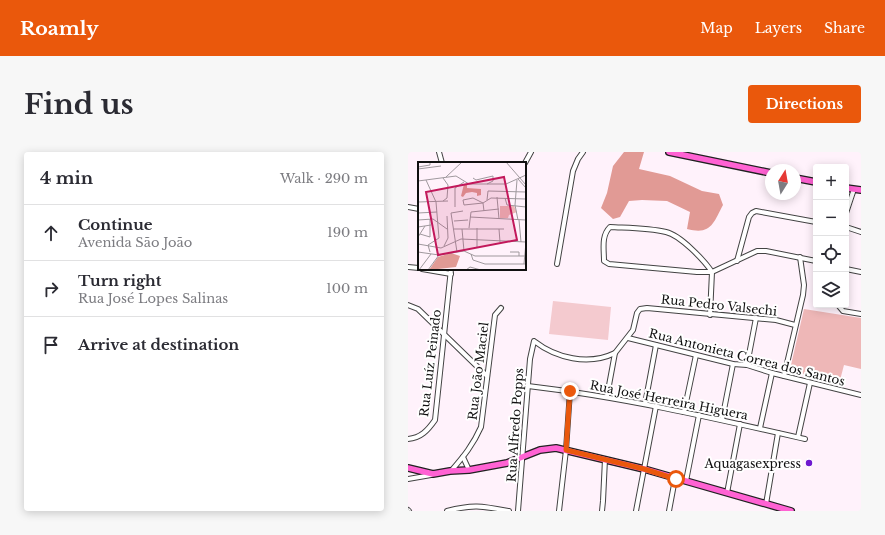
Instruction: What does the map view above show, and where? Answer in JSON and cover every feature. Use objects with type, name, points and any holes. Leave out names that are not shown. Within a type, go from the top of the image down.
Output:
[{"type":"main road","points":[[669,152],[765,172]]},
{"type":"main road","points":[[801,179],[813,181]]},
{"type":"main road","points":[[849,188],[861,190]]},
{"type":"main road","points":[[408,468],[433,474],[469,470],[507,463],[540,450],[566,450],[644,469],[791,511]]},
{"type":"street","points":[[439,152],[442,162]]},
{"type":"street","points":[[526,162],[531,152]]},
{"type":"street","points":[[557,264],[573,171],[583,152]]},
{"type":"street","points":[[849,204],[854,189]]},
{"type":"street","points":[[408,207],[418,209]]},
{"type":"street","points":[[737,261],[749,217],[752,213],[756,211],[813,221]]},
{"type":"street","points":[[710,315],[712,272],[705,263],[675,236],[666,232],[610,227],[606,231],[604,236],[604,261],[609,264],[712,272],[757,251],[766,251],[813,260]]},
{"type":"street","points":[[849,229],[861,232]]},
{"type":"street","points":[[784,376],[803,295],[804,285],[800,257]]},
{"type":"street","points":[[408,267],[418,268]]},
{"type":"street","points":[[436,270],[451,271]]},
{"type":"street","points":[[849,270],[861,272]]},
{"type":"street","name":"Rua Luíz Peinado","points":[[408,439],[416,438],[425,433],[435,420],[451,271]]},
{"type":"street","points":[[408,305],[418,309],[444,336],[487,376]]},
{"type":"street","name":"Rua João Maciel","points":[[450,471],[474,444],[481,427],[495,315],[501,308]]},
{"type":"street","name":"Rua Pedro Valsechi","points":[[628,338],[633,330],[637,313],[640,309],[647,308],[776,320],[796,325]]},
{"type":"street","points":[[840,308],[843,311],[861,314]]},
{"type":"street","points":[[747,366],[756,318]]},
{"type":"street","points":[[607,396],[615,353],[628,338]]},
{"type":"street","name":"Rua Antonieta Correa dos Santos","points":[[628,338],[861,395]]},
{"type":"street","name":"Rua Alfredo Popps","points":[[518,511],[530,359],[534,341],[557,355],[575,359],[597,359],[615,353]]},
{"type":"street","points":[[645,404],[656,345]]},
{"type":"street","points":[[684,412],[696,355]]},
{"type":"street","points":[[722,420],[733,364]]},
{"type":"street","points":[[760,428],[772,373]]},
{"type":"street","points":[[798,437],[810,383]]},
{"type":"street","name":"Rua José Herreira Higuera","points":[[528,386],[607,396],[805,439]]},
{"type":"street","points":[[559,511],[566,450],[570,391]]},
{"type":"street","points":[[636,511],[656,406]]},
{"type":"street","points":[[686,481],[699,415]]},
{"type":"street","points":[[727,493],[740,424]]},
{"type":"street","points":[[766,504],[778,433]]},
{"type":"street","points":[[463,457],[469,470]]},
{"type":"street","points":[[602,511],[605,459]]},
{"type":"street","points":[[408,479],[433,474]]},
{"type":"street","points":[[669,511],[676,479]]},
{"type":"street","points":[[447,511],[465,506],[476,505],[509,511]]},
{"type":"shaded area","points":[[624,152],[644,152],[639,169],[670,176],[702,191],[719,194],[723,205],[714,223],[706,229],[687,229],[690,212],[667,201],[642,200],[629,201],[620,217],[613,219],[601,208],[607,193],[613,166]]},
{"type":"shaded area","points":[[553,301],[611,307],[608,340],[549,334]]},
{"type":"shaded area","points":[[804,309],[861,318],[861,369],[844,365],[839,384],[792,371],[791,365]]},
{"type":"place","name":"Aquagasexpress","points":[[809,463]]},
{"type":"route","points":[[570,391],[566,450],[644,469],[676,479]]}]
